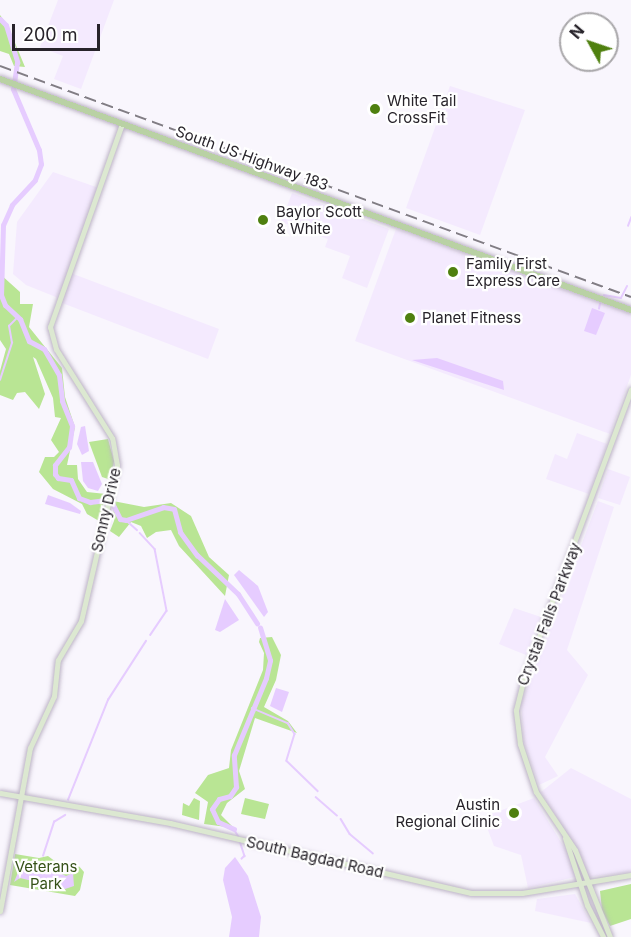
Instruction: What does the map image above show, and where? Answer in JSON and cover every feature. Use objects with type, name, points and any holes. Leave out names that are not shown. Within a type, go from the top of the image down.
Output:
[{"type":"main road","name":"South US Highway 183","points":[[4,80],[631,310]]},
{"type":"main road","name":"Sonny Drive","points":[[0,911],[30,748],[54,696],[58,660],[81,621],[116,470],[112,438],[56,349],[50,327],[122,124]]},
{"type":"main road","name":"Crystal Falls Parkway","points":[[603,937],[588,882],[575,850],[564,836],[531,777],[516,724],[517,703],[631,389]]},
{"type":"main road","name":"South Bagdad Road","points":[[0,793],[233,838],[471,893],[510,894],[631,875]]},
{"type":"main road","name":"Crystal Falls Parkway","points":[[564,836],[580,884],[610,937]]},
{"type":"shaded area","points":[[58,0],[114,0],[81,89],[54,79],[63,56],[40,47]]},
{"type":"shaded area","points":[[450,86],[525,110],[480,235],[406,208]]},
{"type":"shaded area","points":[[53,172],[99,188],[68,272],[219,329],[208,359],[57,301],[56,297],[26,285],[13,274],[17,222]]},
{"type":"shaded area","points":[[292,193],[389,229],[367,288],[342,278],[350,256],[325,247],[328,239],[281,222]]},
{"type":"shaded area","points":[[396,229],[631,314],[631,375],[610,434],[355,341]]},
{"type":"shaded area","points":[[592,308],[605,313],[596,335],[584,331]]},
{"type":"shaded area","points":[[437,358],[503,381],[504,390],[412,360]]},
{"type":"shaded area","points":[[85,426],[89,451],[82,455],[77,444],[81,427]]},
{"type":"shaded area","points":[[577,433],[607,444],[589,494],[546,479],[555,454],[567,459]]},
{"type":"shaded area","points":[[81,462],[93,462],[102,484],[98,491],[88,488],[83,481]]},
{"type":"shaded area","points":[[608,469],[630,477],[620,505],[598,498]]},
{"type":"shaded area","points":[[48,495],[70,503],[81,511],[80,514],[45,504]]},
{"type":"shaded area","points":[[598,501],[614,507],[567,650],[588,675],[545,757],[558,776],[539,785],[524,742],[521,704]]},
{"type":"shaded area","points":[[239,570],[258,586],[268,612],[264,617],[234,575]]},
{"type":"shaded area","points":[[225,599],[239,620],[220,632],[215,630]]},
{"type":"shaded area","points":[[514,608],[541,617],[526,655],[499,644]]},
{"type":"shaded area","points":[[276,688],[289,692],[282,712],[270,706]]},
{"type":"shaded area","points":[[571,768],[631,799],[631,872],[588,877],[576,848],[541,792]]},
{"type":"shaded area","points":[[534,798],[572,860],[575,877],[528,888],[521,855],[494,846],[483,817]]},
{"type":"shaded area","points":[[235,857],[248,876],[261,917],[259,937],[229,937],[232,917],[223,880],[225,868]]},
{"type":"shaded area","points":[[22,863],[29,870],[38,866],[45,872],[50,868],[66,876],[73,873],[74,886],[65,889],[20,878],[14,882]]},
{"type":"shaded area","points":[[575,894],[591,923],[535,911],[537,899]]},
{"type":"green space","points":[[0,15],[8,26],[25,67],[14,66],[9,54],[0,51]]},
{"type":"green space","points":[[0,274],[20,292],[20,304],[33,304],[29,327],[62,368],[65,397],[75,427],[67,465],[77,465],[78,479],[87,492],[106,494],[99,521],[87,514],[82,504],[53,489],[39,472],[45,457],[54,457],[59,452],[51,440],[61,418],[55,417],[53,398],[36,359],[33,357],[45,394],[39,409],[25,392],[17,393],[13,400],[0,395],[0,371],[6,349],[0,340]]},
{"type":"green space","points":[[108,439],[114,461],[111,480],[102,477],[89,442]]},
{"type":"green space","points":[[113,501],[144,507],[171,503],[191,516],[209,557],[229,575],[225,596],[179,546],[171,530],[156,532],[147,538],[141,526],[131,522],[119,537],[110,531],[114,521]]},
{"type":"green space","points":[[272,637],[281,655],[276,680],[264,707],[288,721],[297,733],[255,718],[239,771],[245,789],[227,803],[221,815],[234,828],[204,824],[208,802],[195,793],[208,775],[229,768],[231,750],[263,670],[264,653],[259,642],[260,638]]},
{"type":"green space","points":[[194,798],[200,801],[199,820],[182,815],[183,803],[189,806]]},
{"type":"green space","points":[[245,798],[269,804],[265,819],[241,814]]},
{"type":"green space","name":"Veterans Park","points":[[15,854],[39,858],[48,856],[56,862],[78,865],[84,872],[80,890],[75,896],[10,885]]},
{"type":"green space","points":[[631,884],[631,919],[610,926],[602,910],[600,891]]},
{"type":"waterway","points":[[0,19],[6,25],[17,62],[13,89],[39,150],[41,164],[35,180],[12,205],[3,225],[1,295],[5,305],[20,319],[29,341],[44,349],[59,375],[62,401],[72,426],[69,447],[55,465],[55,474],[58,478],[71,480],[79,498],[90,502],[106,500]]},
{"type":"waterway","points":[[628,226],[631,218]]},
{"type":"waterway","points":[[604,295],[621,298],[627,286]]},
{"type":"waterway","points":[[599,309],[600,304]]},
{"type":"waterway","points":[[0,380],[12,343],[9,326],[18,317]]},
{"type":"waterway","points":[[112,503],[120,519],[126,520],[163,507],[174,509],[180,532],[197,555],[238,594],[257,623]]},
{"type":"waterway","points":[[126,520],[137,530]]},
{"type":"waterway","points":[[140,533],[155,549],[167,611],[151,635]]},
{"type":"waterway","points":[[234,829],[218,822],[212,809],[219,799],[230,796],[236,787],[234,755],[266,678],[270,660],[260,627]]},
{"type":"waterway","points":[[68,800],[108,700],[146,641]]},
{"type":"waterway","points":[[252,708],[288,723],[295,734],[287,761],[318,791]]},
{"type":"waterway","points":[[316,797],[337,815]]},
{"type":"waterway","points":[[43,856],[54,822],[65,815]]},
{"type":"waterway","points":[[341,819],[350,834],[373,853]]},
{"type":"waterway","points":[[234,829],[239,837]]},
{"type":"waterway","points":[[240,841],[245,856],[242,859]]},
{"type":"railway","points":[[0,66],[631,297]]},
{"type":"place","name":"White Tail CrossFit","points":[[375,109]]},
{"type":"place","name":"Baylor Scott & White","points":[[263,220]]},
{"type":"place","name":"Family First Express Care","points":[[453,272]]},
{"type":"place","name":"Planet Fitness","points":[[410,318]]},
{"type":"place","name":"Austin Regional Clinic","points":[[514,813]]}]
